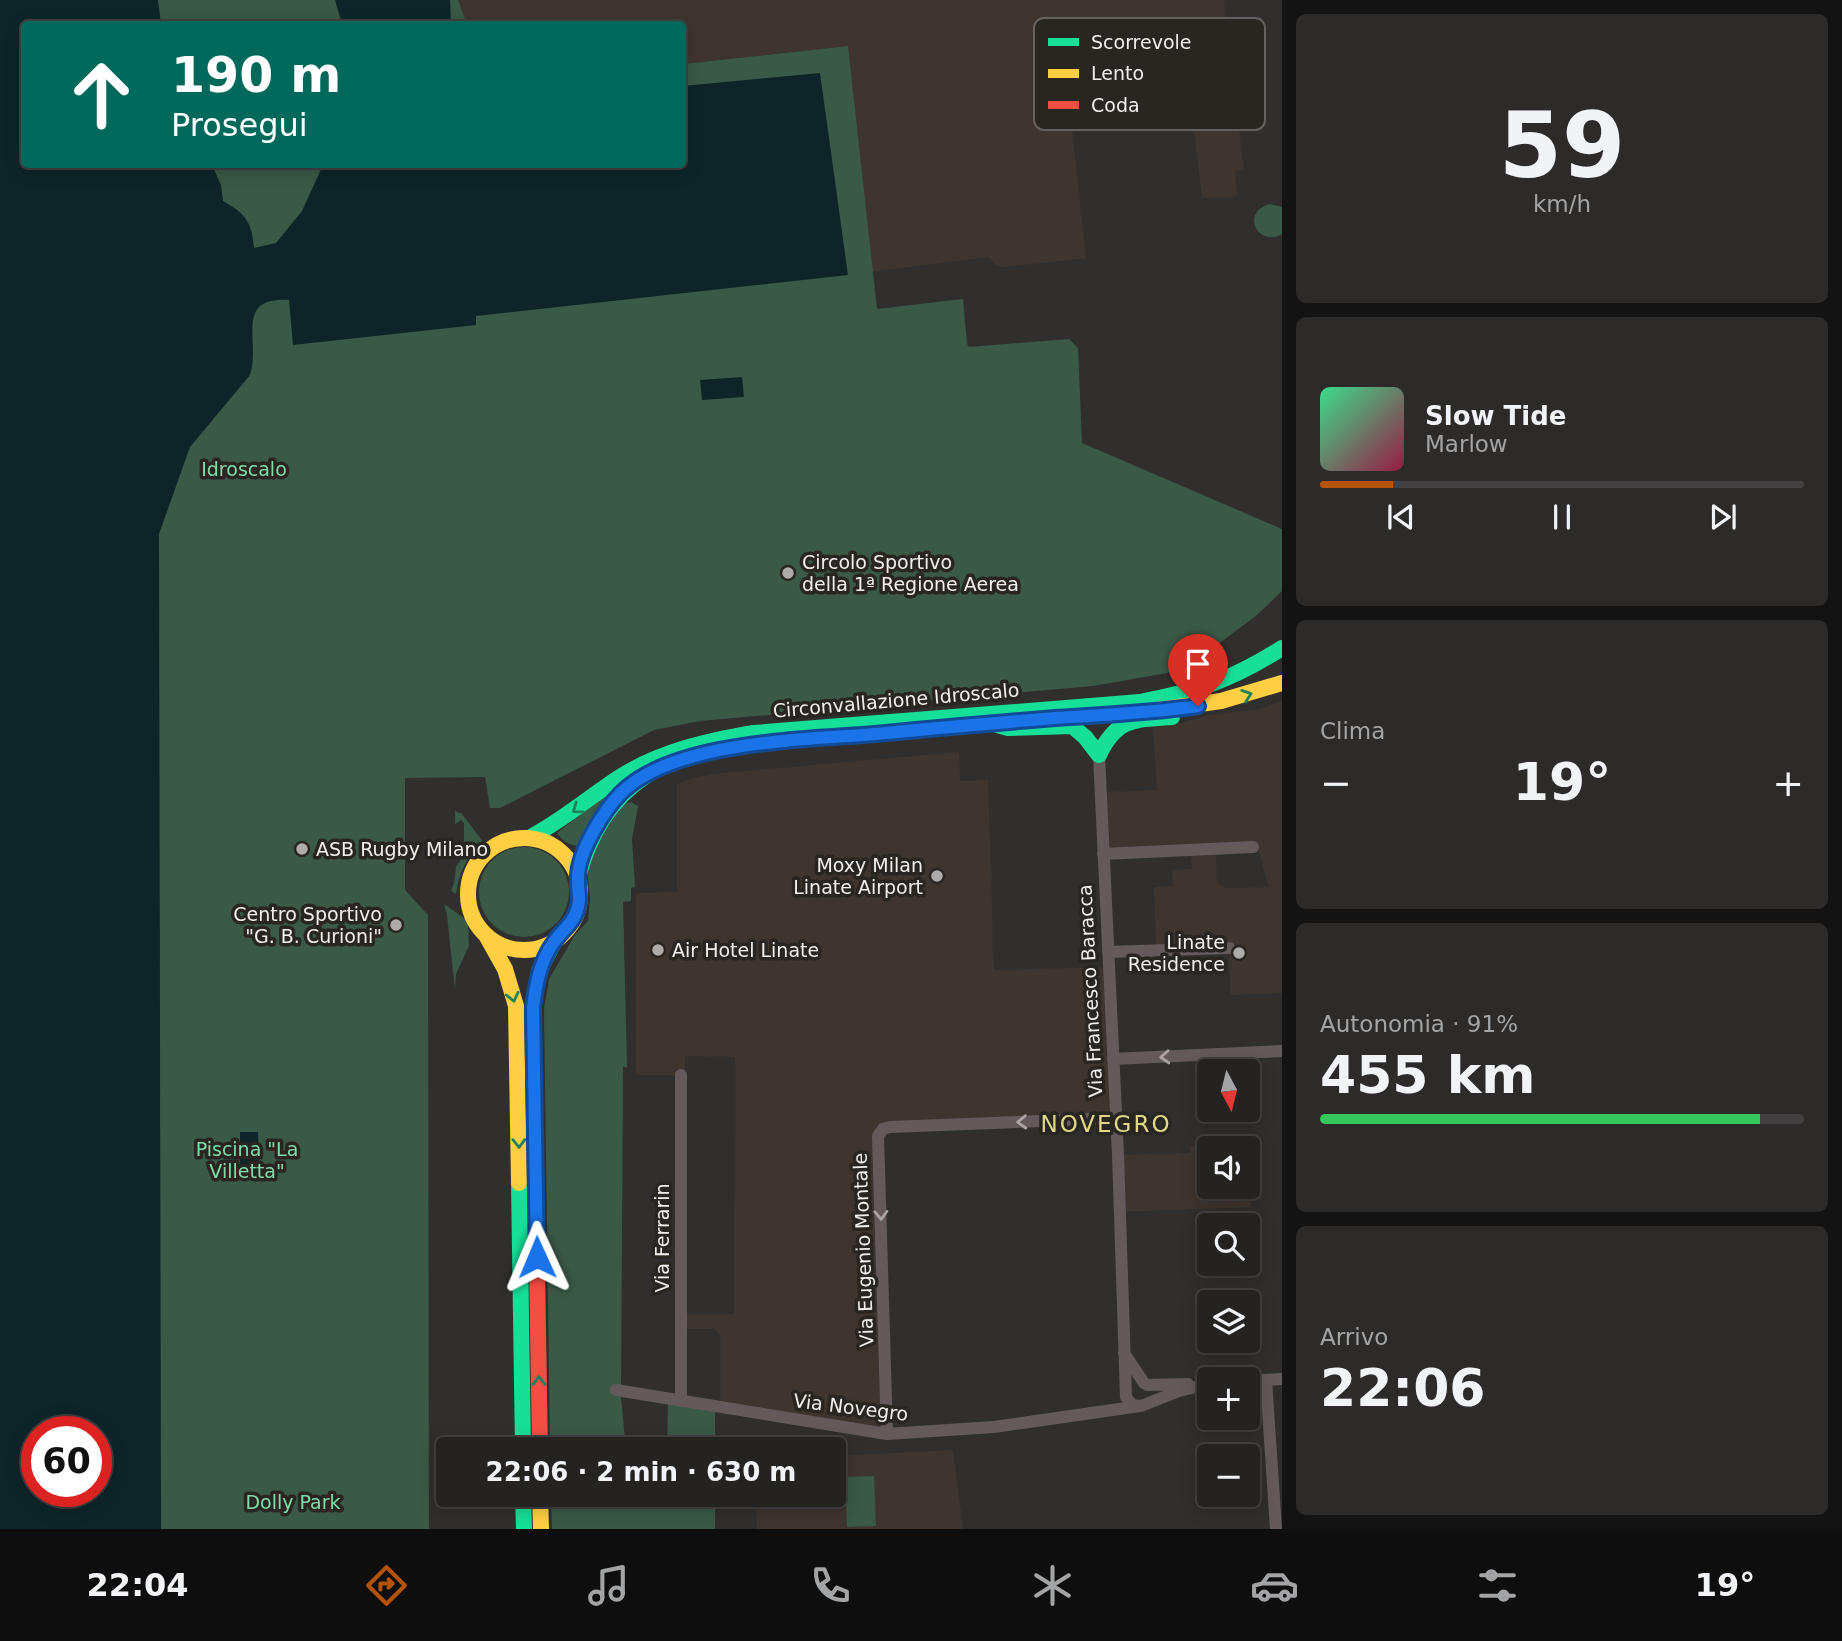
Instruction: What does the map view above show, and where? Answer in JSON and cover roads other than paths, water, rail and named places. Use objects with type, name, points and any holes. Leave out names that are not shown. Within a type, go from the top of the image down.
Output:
[{"type":"main road","name":"Circonvallazione Idroscalo","points":[[529,838],[556,824],[618,778],[641,765],[695,744],[754,733],[1101,705],[1177,696],[1241,673],[1282,648]]},
{"type":"main road","name":"Circonvallazione Idroscalo","points":[[578,877],[594,829],[616,799],[636,781],[701,755],[754,745],[1212,705],[1282,683]]},
{"type":"main road","points":[[1099,755],[1105,739],[1125,722],[1180,716],[1212,705]]},
{"type":"main road","points":[[991,723],[1008,728],[1072,726],[1099,755]]},
{"type":"main road","points":[[523,1437],[516,1006],[505,969],[471,911],[469,887],[477,863],[495,846],[506,841],[529,838],[550,844],[567,858],[578,877],[580,897],[575,917],[570,926],[555,940],[539,971],[533,1007],[540,1437]]},
{"type":"main road","points":[[486,935],[518,949],[531,949],[555,940]]},
{"type":"main road","points":[[523,1507],[524,1529]]},
{"type":"main road","points":[[540,1507],[541,1529]]},
{"type":"street","name":"Via Francesco Baracca","points":[[1099,755],[1126,1394]]},
{"type":"street","points":[[1103,854],[1253,847]]},
{"type":"street","points":[[1108,952],[1229,948]]},
{"type":"street","points":[[1113,1059],[1282,1051]]},
{"type":"street","name":"Via Ferrarin","points":[[681,1075],[681,1401]]},
{"type":"street","name":"Via Eugenio Montale","points":[[887,1434],[878,1136],[883,1129],[1115,1118]]},
{"type":"street","points":[[1123,1352],[1146,1384],[1151,1396],[1142,1406],[1132,1405],[1126,1394],[1133,1383],[1146,1384]]},
{"type":"street","points":[[1260,1380],[1282,1379]]},
{"type":"street","points":[[1266,1380],[1276,1529]]},
{"type":"street","name":"Via Novegro","points":[[616,1390],[887,1434],[994,1427],[1142,1406],[1179,1391],[1209,1384],[1146,1384]]},
{"type":"street","name":"Via Novegro","points":[[1082,1415],[1113,1405],[1126,1394]]},
{"type":"water","name":"Idroscalo","points":[[0,0],[158,0],[161,21],[21,21],[21,168],[213,168],[221,185],[223,201],[246,219],[254,248],[276,243],[302,211],[322,168],[686,168],[686,86],[820,73],[848,275],[476,316],[476,325],[293,345],[289,300],[272,301],[261,306],[255,313],[250,375],[190,447],[159,534],[161,1529],[0,1529]]},
{"type":"water","points":[[335,0],[450,0],[451,21],[341,21]]},
{"type":"water","points":[[742,377],[744,397],[702,400],[700,380]]},
{"type":"water","points":[[240,1132],[258,1132],[259,1176],[235,1176],[234,1166],[240,1164]]},
{"type":"place","name":"Circolo Sportivo della 1ª Regione Aerea","points":[[788,573]]},
{"type":"place","name":"ASB Rugby Milano","points":[[302,849]]},
{"type":"place","name":"Moxy Milan Linate Airport","points":[[937,876]]},
{"type":"place","name":"Centro Sportivo \"G. B. Curioni\"","points":[[396,925]]},
{"type":"place","name":"Air Hotel Linate","points":[[658,950]]},
{"type":"place","name":"Linate Residence","points":[[1239,953]]},
{"type":"district","name":"NOVEGRO","points":[[1106,1124]]},
{"type":"park label","name":"Piscina \"La Villetta\"","points":[[247,1160]]},
{"type":"park label","name":"Dolly Park","points":[[293,1502]]}]
